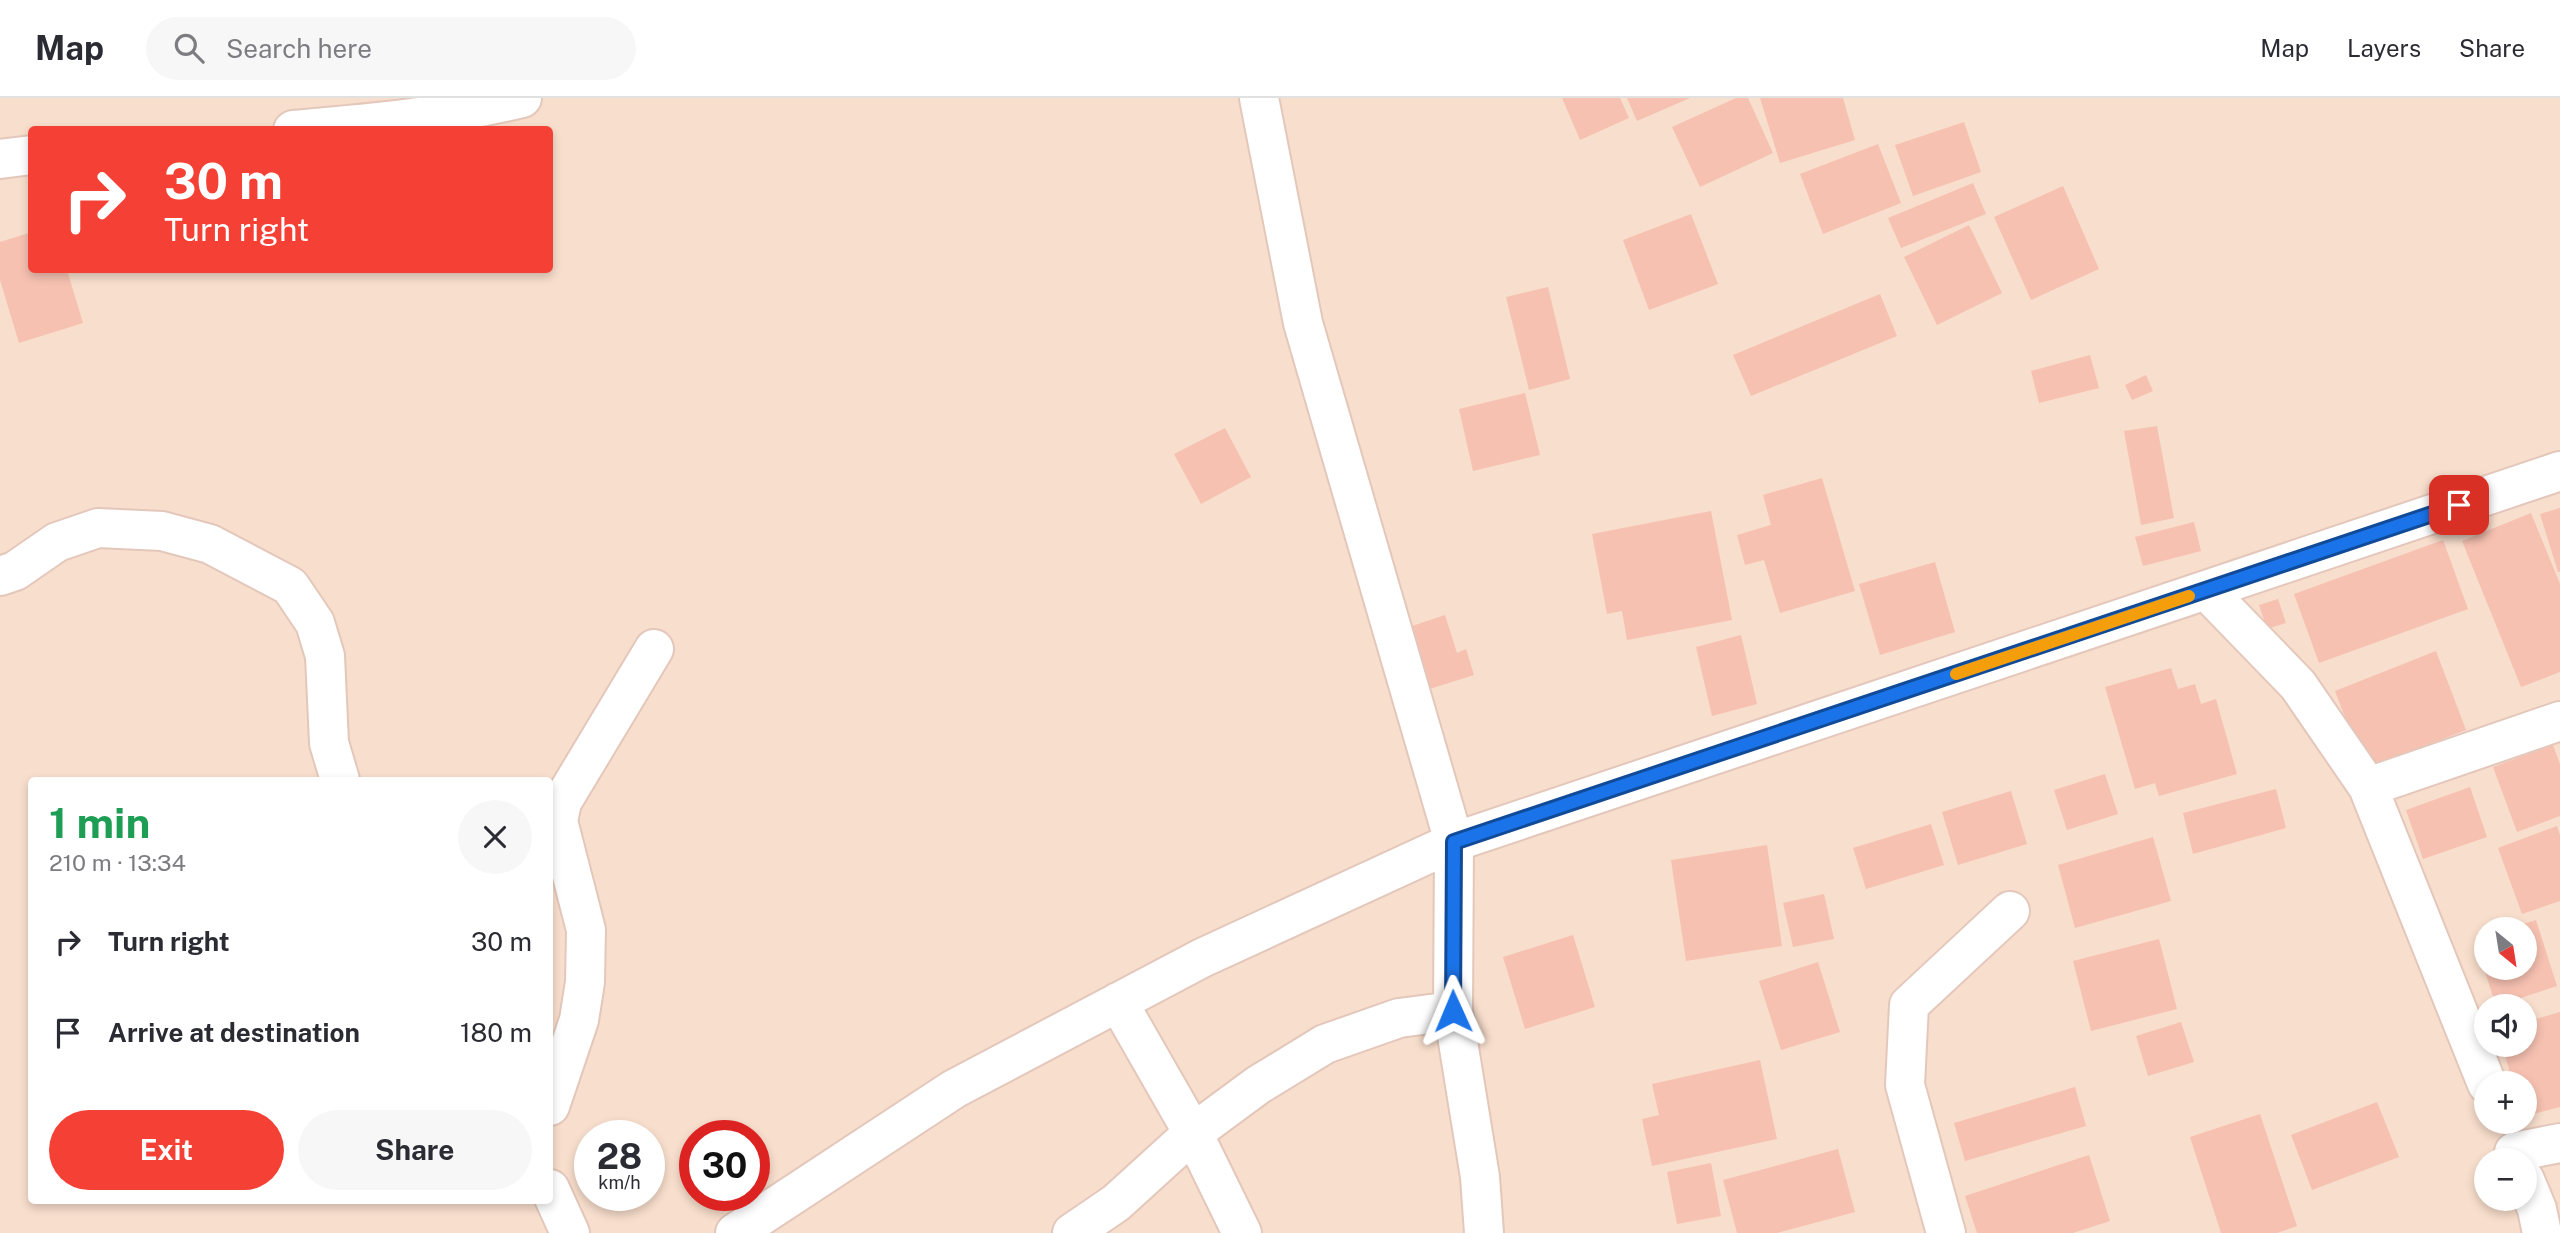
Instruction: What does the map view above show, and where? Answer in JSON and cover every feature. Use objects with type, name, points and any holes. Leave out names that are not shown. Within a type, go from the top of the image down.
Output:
[{"type":"street","points":[[337,126],[415,119],[472,110],[522,98]]},
{"type":"street","points":[[1259,98],[1303,323],[1454,842],[1453,1011],[1480,1177],[1484,1233]]},
{"type":"street","points":[[0,159],[28,156]]},
{"type":"street","points":[[735,1233],[954,1090],[1202,958],[1454,842],[2560,471]]},
{"type":"street","points":[[0,576],[15,571],[57,542],[98,527],[162,531],[210,544],[290,586],[315,622],[325,656],[329,743],[340,777]]},
{"type":"street","points":[[2206,590],[2298,685],[2368,788],[2482,1071]]},
{"type":"street","points":[[553,1096],[579,1020],[585,982],[586,930],[558,821],[562,802],[654,649]]},
{"type":"street","points":[[2368,788],[2560,721]]},
{"type":"street","points":[[1946,1233],[1905,1085],[1909,1005],[2010,911]]},
{"type":"street","points":[[1118,1002],[1193,1133],[1242,1233]]},
{"type":"street","points":[[1072,1233],[1116,1203],[1193,1133],[1258,1086],[1325,1044],[1399,1018],[1453,1011]]},
{"type":"street","points":[[2537,1148],[2560,1143]]},
{"type":"street","points":[[553,1196],[570,1233]]},
{"type":"street","points":[[2537,1209],[2542,1233]]},
{"type":"shaded area","points":[[0,98],[2560,98],[2560,1233],[0,1233]]},
{"type":"building","points":[[1562,98],[1620,98],[1629,118],[1580,140]]},
{"type":"building","points":[[1627,98],[1690,98],[1637,121]]},
{"type":"building","points":[[1736,98],[1748,98],[1773,153],[1700,187],[1672,127]]},
{"type":"building","points":[[1760,98],[1843,98],[1855,140],[1780,163]]},
{"type":"building","points":[[1964,122],[1981,172],[1913,196],[1895,145]]},
{"type":"building","points":[[1878,144],[1901,203],[1823,234],[1800,174]]},
{"type":"building","points":[[1973,183],[1986,214],[1901,248],[1888,218]]},
{"type":"building","points":[[2063,186],[2099,269],[2031,300],[1994,217]]},
{"type":"building","points":[[1691,214],[1718,284],[1649,310],[1623,240]]},
{"type":"building","points":[[1969,225],[2002,293],[1937,325],[1904,257]]},
{"type":"building","points":[[28,233],[28,273],[68,273],[83,323],[19,343],[0,280],[0,242]]},
{"type":"building","points":[[1548,287],[1570,379],[1529,390],[1506,297]]},
{"type":"building","points":[[1880,294],[1897,336],[1751,396],[1733,355]]},
{"type":"building","points":[[2090,355],[2099,388],[2039,403],[2031,371]]},
{"type":"building","points":[[2146,375],[2153,391],[2132,400],[2125,385]]},
{"type":"building","points":[[1525,393],[1540,455],[1473,471],[1459,409]]},
{"type":"building","points":[[2157,426],[2174,518],[2141,525],[2124,431]]},
{"type":"building","points":[[1225,428],[1251,477],[1201,504],[1174,454]]},
{"type":"building","points":[[1822,478],[1855,591],[1780,613],[1764,560],[1745,565],[1737,535],[1771,525],[1763,495]]},
{"type":"building","points":[[2560,508],[2560,572],[2558,572],[2540,514]]},
{"type":"building","points":[[1711,511],[1732,620],[1627,640],[1622,611],[1607,614],[1592,534]]},
{"type":"building","points":[[2531,513],[2560,584],[2560,672],[2521,687],[2462,541]]},
{"type":"building","points":[[2194,522],[2201,551],[2143,566],[2135,537]]},
{"type":"building","points":[[2443,540],[2468,609],[2319,663],[2294,594]]},
{"type":"building","points":[[1935,562],[1955,632],[1880,655],[1859,584]]},
{"type":"building","points":[[2278,599],[2286,623],[2267,629],[2259,605]]},
{"type":"building","points":[[1445,615],[1457,653],[1466,649],[1474,675],[1423,691],[1403,629]]},
{"type":"building","points":[[1741,635],[1757,704],[1712,716],[1696,647]]},
{"type":"building","points":[[2436,651],[2466,730],[2365,769],[2335,691]]},
{"type":"building","points":[[2171,668],[2178,689],[2195,684],[2201,704],[2216,699],[2237,774],[2159,796],[2155,783],[2135,789],[2105,687]]},
{"type":"building","points":[[2553,745],[2560,764],[2560,816],[2517,832],[2493,767]]},
{"type":"building","points":[[2105,774],[2118,814],[2067,830],[2054,790]]},
{"type":"building","points":[[2470,787],[2487,837],[2423,859],[2406,810]]},
{"type":"building","points":[[2276,789],[2286,828],[2193,854],[2183,813]]},
{"type":"building","points":[[2011,791],[2027,844],[1958,865],[1942,812]]},
{"type":"building","points":[[1931,824],[1944,865],[1866,889],[1853,848]]},
{"type":"building","points":[[2557,826],[2560,835],[2560,901],[2522,914],[2498,848]]},
{"type":"building","points":[[2153,837],[2171,901],[2075,928],[2058,865]]},
{"type":"building","points":[[1767,845],[1782,946],[1686,961],[1671,860]]},
{"type":"building","points":[[1824,894],[1834,939],[1793,947],[1783,903]]},
{"type":"building","points":[[2538,926],[2557,986],[2533,994],[2492,994],[2488,980],[2538,980]]},
{"type":"building","points":[[1573,935],[1595,1007],[1525,1029],[1503,957]]},
{"type":"building","points":[[2159,939],[2177,1009],[2091,1031],[2073,961]]},
{"type":"building","points":[[1818,962],[1840,1032],[1781,1050],[1759,981]]},
{"type":"building","points":[[2560,1012],[2560,1107],[2537,1113],[2537,1071],[2510,1071],[2505,1057],[2537,1057],[2537,1019]]},
{"type":"building","points":[[2181,1022],[2194,1062],[2148,1076],[2136,1036]]},
{"type":"building","points":[[1760,1060],[1777,1139],[1652,1166],[1642,1119],[1659,1115],[1652,1084]]},
{"type":"building","points":[[2075,1087],[2086,1126],[1965,1161],[1954,1123]]},
{"type":"building","points":[[2377,1102],[2399,1157],[2312,1190],[2291,1135]]},
{"type":"building","points":[[2260,1114],[2297,1226],[2277,1233],[2221,1233],[2190,1137]]},
{"type":"building","points":[[1838,1149],[1855,1212],[1777,1233],[1737,1233],[1723,1180]]},
{"type":"building","points":[[2089,1155],[2110,1221],[2073,1233],[1977,1233],[1965,1196]]},
{"type":"building","points":[[1711,1163],[1721,1216],[1677,1224],[1667,1172]]},
{"type":"slow traffic","points":[[1956,674],[2189,596]]},
{"type":"route","points":[[1453,1011],[1454,842],[2459,505]]}]
